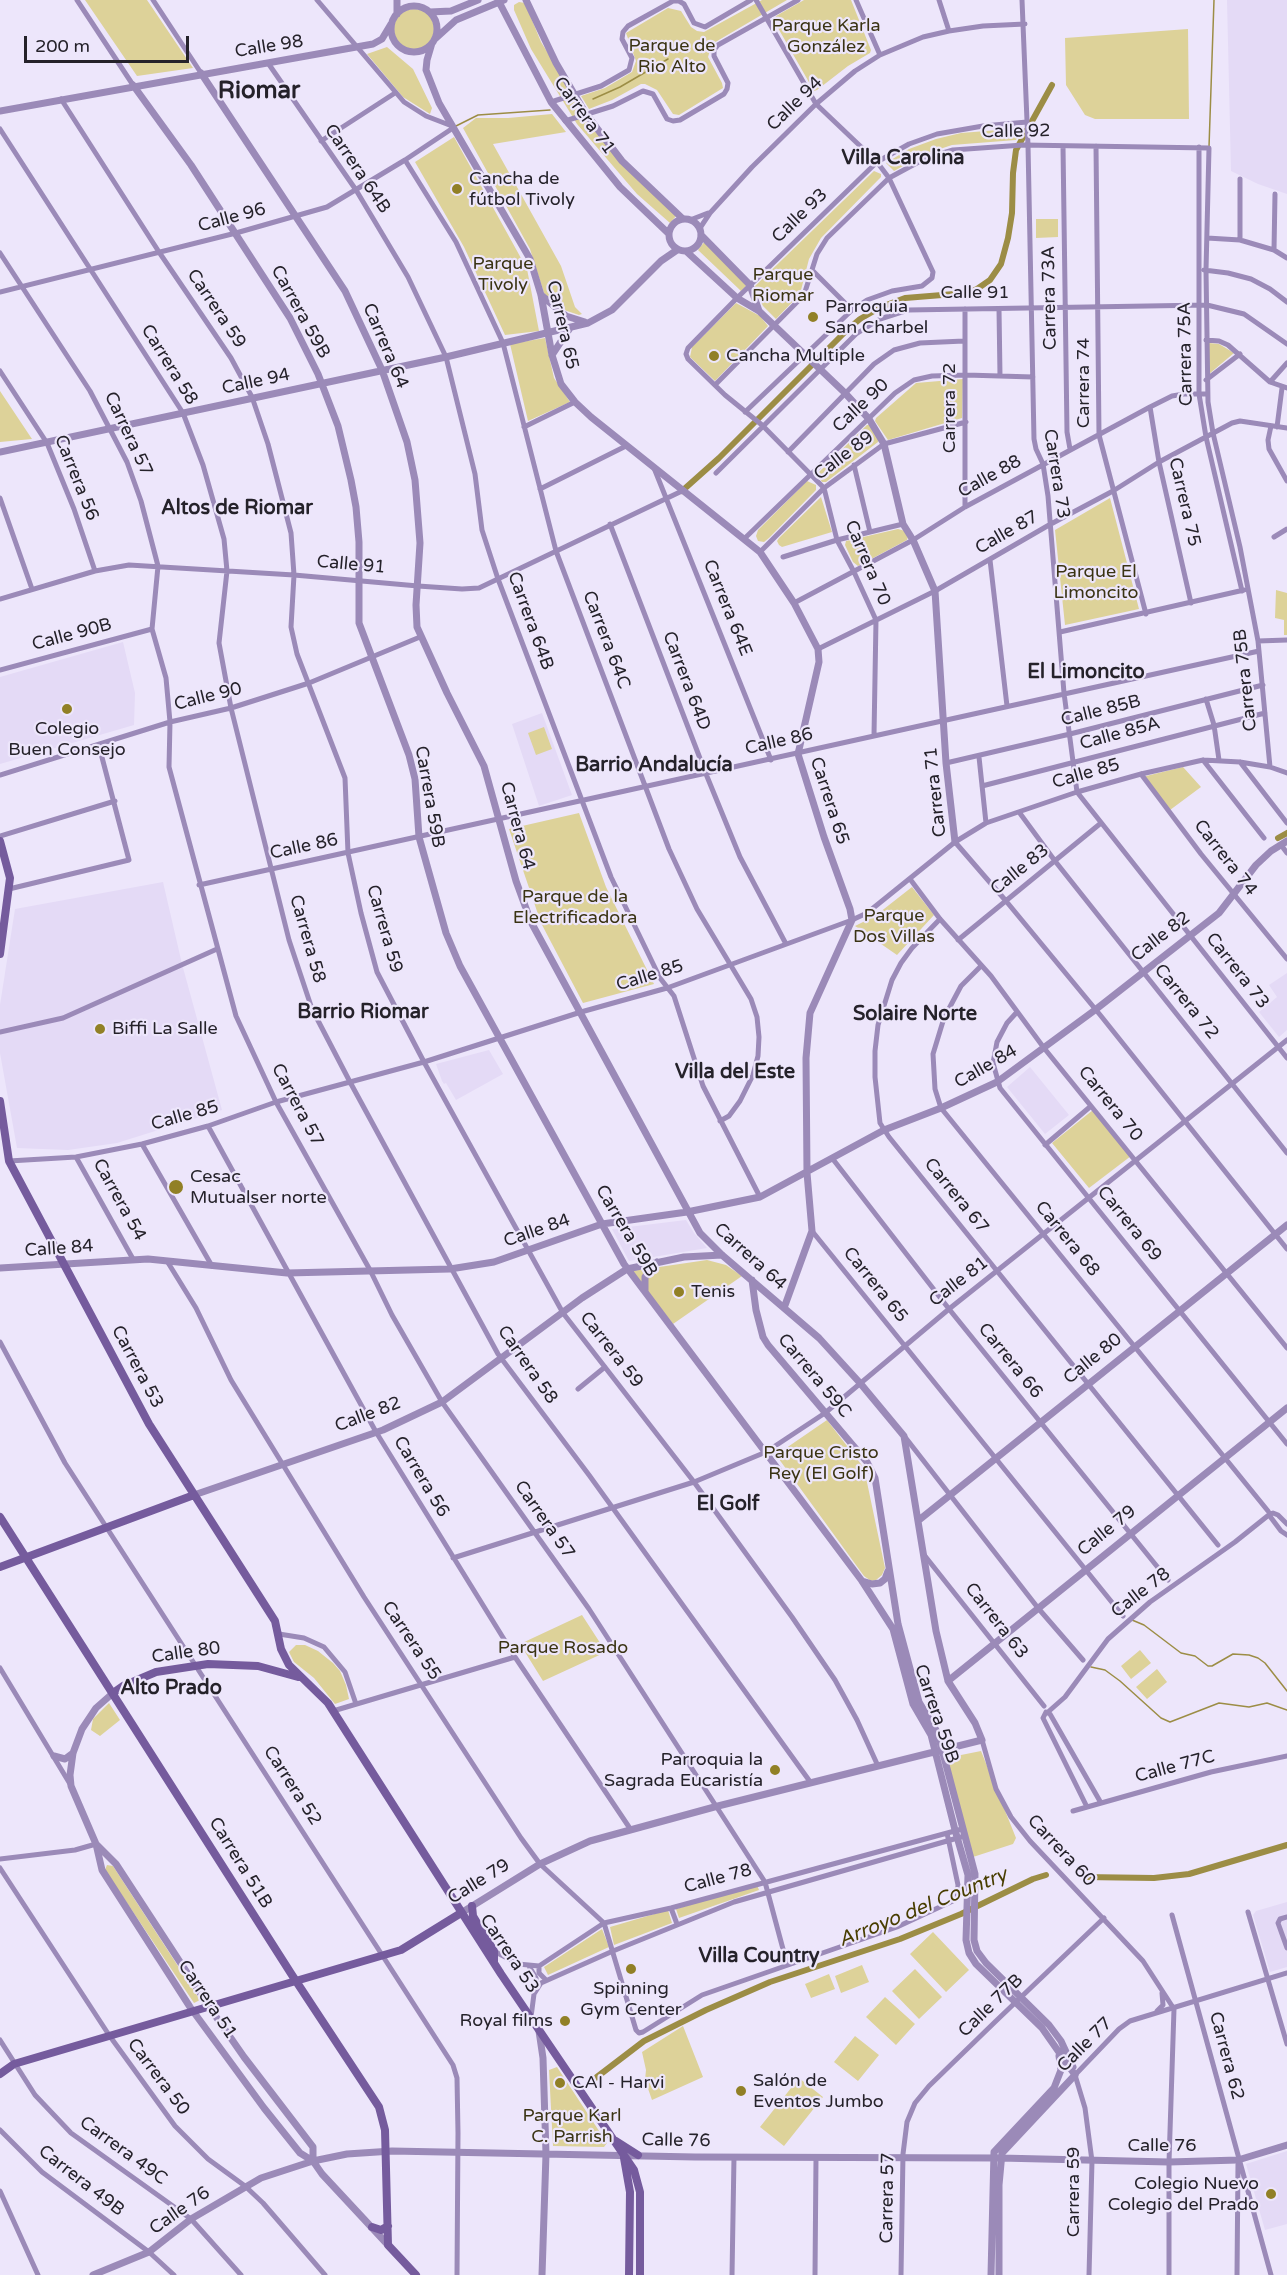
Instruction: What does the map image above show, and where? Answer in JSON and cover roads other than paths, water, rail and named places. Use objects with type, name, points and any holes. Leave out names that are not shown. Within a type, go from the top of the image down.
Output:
[{"type":"main road","points":[[0,841],[9,870],[9,889],[0,954]]},
{"type":"main road","name":"Carrera 53","points":[[0,1101],[9,1161],[149,1424],[275,1621],[285,1657],[333,1711],[461,1913],[539,2029]]},
{"type":"main road","name":"Calle 82","points":[[0,1567],[194,1494]]},
{"type":"main road","name":"Carrera 51B","points":[[0,1517],[379,2107],[385,2130],[388,2245]]},
{"type":"main road","name":"Calle 80","points":[[113,1693],[123,1686],[156,1672],[197,1665],[243,1664],[273,1669],[302,1678]]},
{"type":"main road","points":[[472,1906],[473,1916],[494,1951],[494,1962]]},
{"type":"main road","name":"Calle 79","points":[[0,2073],[14,2064],[401,1950],[461,1913]]},
{"type":"main road","points":[[482,1945],[494,1951]]},
{"type":"main road","points":[[539,2029],[634,2170],[640,2192],[640,2275]]},
{"type":"main road","points":[[611,2136],[638,2155]]},
{"type":"main road","points":[[623,2155],[630,2192],[629,2275]]},
{"type":"main road","points":[[372,2227],[381,2230],[388,2226]]},
{"type":"main road","name":"Carrera 51","points":[[388,2245],[416,2275]]},
{"type":"main road","points":[[629,2246],[640,2246]]},
{"type":"street","name":"Carrera 59B","points":[[76,0],[236,233],[290,318],[321,383],[338,426],[351,480],[359,542],[358,623],[409,755],[415,779],[419,837],[446,933],[460,966],[627,1269],[862,1581],[893,1629],[907,1674],[919,1702],[936,1730],[955,1834],[975,1874],[971,1919],[977,1952],[1042,2028],[1075,2075]]},
{"type":"street","name":"Carrera 64","points":[[153,0],[345,291],[382,370],[407,442],[415,480],[420,543],[416,617],[420,637],[484,766],[522,899],[531,922],[687,1212],[700,1233],[722,1255],[819,1338],[860,1383],[1038,1608],[1083,1660]]},
{"type":"street","points":[[317,0],[395,93],[413,109],[452,127]]},
{"type":"street","points":[[397,0],[397,14]]},
{"type":"street","points":[[430,12],[451,11],[478,0]]},
{"type":"street","name":"Carrera 71","points":[[526,0],[551,54],[585,114],[622,161],[686,220]]},
{"type":"street","points":[[550,102],[601,86],[629,70],[632,58],[622,39],[622,32],[628,26],[673,1],[684,4],[694,23],[705,27],[751,0]]},
{"type":"street","points":[[745,412],[807,356],[852,310],[867,300],[892,291],[922,286],[932,278],[931,264],[890,178],[877,162],[816,104],[756,0]]},
{"type":"street","points":[[565,121],[614,106],[643,91],[653,94],[667,119],[680,120],[724,94],[728,89],[728,83],[714,56],[718,45],[798,0]]},
{"type":"street","points":[[856,0],[880,55]]},
{"type":"street","points":[[939,0],[949,31]]},
{"type":"street","name":"Carrera 73","points":[[1022,0],[1025,24],[1034,439],[1043,464],[1048,496],[1064,693],[1077,792],[1287,1058]]},
{"type":"street","points":[[434,41],[436,22],[430,12],[415,3],[397,14],[391,24],[391,36],[402,49],[418,52],[434,41],[456,20],[500,1]]},
{"type":"street","name":"Carrera 71","points":[[500,1],[550,102],[620,187],[669,237]]},
{"type":"street","name":"Calle 98","points":[[0,111],[201,73],[374,44],[382,39],[391,24]]},
{"type":"street","name":"Calle 94","points":[[701,232],[710,213],[816,104],[855,71],[880,55],[923,37],[983,26],[1025,24]]},
{"type":"street","name":"Carrera 65","points":[[434,41],[426,70],[439,103],[452,127],[525,246],[541,296],[552,355],[561,384],[575,402],[627,446],[760,552],[794,603],[818,649],[819,662],[798,754],[852,920]]},
{"type":"street","name":"Carrera 64B","points":[[268,63],[356,190],[408,277],[446,357],[476,474],[482,530],[498,579],[611,877],[660,978],[674,996],[703,1086],[760,1197]]},
{"type":"street","points":[[321,141],[395,93]]},
{"type":"street","name":"Carrera 59","points":[[61,99],[159,252],[231,358],[252,398],[268,444],[291,533],[294,575],[291,627],[297,654],[345,778],[348,853],[377,972],[527,1251],[563,1313],[694,1482],[767,1581],[835,1680],[878,1766]]},
{"type":"street","name":"Calle 93","points":[[686,354],[688,348],[737,298],[877,162],[909,144],[937,134],[982,126],[1027,126]]},
{"type":"street","name":"Calle 96","points":[[0,292],[236,233],[327,207],[405,160],[452,127]]},
{"type":"street","name":"Carrera 58","points":[[0,129],[183,413],[203,465],[224,539],[227,571],[219,643],[231,708],[289,940],[312,1009],[450,1269],[501,1359],[811,1783]]},
{"type":"street","name":"Calle 92","points":[[715,385],[804,295],[817,254],[827,238],[890,178],[926,158],[953,150],[1026,145],[1209,148]]},
{"type":"street","name":"Carrera 73A","points":[[1063,146],[1067,432],[1070,449]]},
{"type":"street","name":"Carrera 74","points":[[1096,146],[1099,435],[1146,614]]},
{"type":"street","name":"Carrera 75A","points":[[1198,147],[1199,393],[1206,437],[1242,591]]},
{"type":"street","name":"Carrera 75A","points":[[1209,148],[1206,270],[1207,394],[1213,433],[1249,590]]},
{"type":"street","name":"Carrera 64C","points":[[405,160],[456,242],[503,343],[556,551],[669,849],[697,909],[729,966],[742,981],[757,1017],[758,1056],[753,1075],[735,1109],[720,1121]]},
{"type":"street","points":[[1240,179],[1240,240]]},
{"type":"street","points":[[1274,250],[1275,194]]},
{"type":"street","name":"Calle 94","points":[[686,220],[710,213]]},
{"type":"street","points":[[686,220],[701,232],[697,245],[687,252],[677,250],[669,237],[676,222],[686,220]]},
{"type":"street","name":"Carrera 71","points":[[701,232],[750,285],[759,311]]},
{"type":"street","name":"Calle 94","points":[[661,261],[669,237]]},
{"type":"street","points":[[1199,238],[1240,240],[1274,250],[1287,258]]},
{"type":"street","name":"Calle 94","points":[[0,452],[446,357],[588,323],[612,310],[661,261],[677,250]]},
{"type":"street","name":"Carrera 71","points":[[687,252],[737,298],[759,311],[844,392],[869,419],[884,444],[903,524],[913,540],[935,591],[946,763],[955,842],[1095,1010],[1287,1249]]},
{"type":"street","name":"Carrera 57","points":[[0,253],[90,391],[112,429],[141,501],[158,566],[152,629],[166,678],[170,722],[169,767],[236,1016],[276,1102],[370,1270],[392,1315],[442,1401],[533,1533],[589,1609],[765,1882],[787,1964]]},
{"type":"street","points":[[812,270],[852,310]]},
{"type":"street","points":[[1199,270],[1228,273],[1251,279],[1270,289],[1287,302]]},
{"type":"street","points":[[541,296],[572,319],[588,323]]},
{"type":"street","name":"Calle 91","points":[[716,473],[760,424],[818,367],[856,334],[880,319],[908,310],[1207,305],[1244,314],[1287,344]]},
{"type":"street","points":[[545,317],[557,309]]},
{"type":"street","name":"Carrera 72","points":[[965,309],[965,507]]},
{"type":"street","points":[[999,309],[1000,376]]},
{"type":"street","points":[[552,355],[570,328]]},
{"type":"street","points":[[1200,340],[1224,343],[1240,354],[1270,382],[1284,388],[1268,440],[1269,449],[1287,481]]},
{"type":"street","points":[[788,452],[844,392],[874,364],[894,350],[920,343],[964,341]]},
{"type":"street","name":"Carrera 70","points":[[686,354],[688,359],[760,424],[824,488],[837,540],[876,620],[874,735]]},
{"type":"street","points":[[1199,381],[1207,380],[1240,354]]},
{"type":"street","points":[[1270,382],[1287,363]]},
{"type":"street","name":"Carrera 56","points":[[0,372],[47,443],[74,509],[95,571]]},
{"type":"street","name":"Calle 90","points":[[745,538],[895,393],[914,380],[932,376],[966,375],[1033,377]]},
{"type":"street","name":"Calle 88","points":[[794,603],[913,540],[965,507],[1150,407],[1172,396],[1207,394]]},
{"type":"street","points":[[524,427],[575,402]]},
{"type":"street","name":"Carrera 75","points":[[1150,407],[1159,462],[1191,603]]},
{"type":"street","name":"Calle 87","points":[[818,649],[990,561],[1049,525],[1213,433],[1240,421],[1274,426]]},
{"type":"street","name":"Calle 89","points":[[760,552],[824,488],[884,444],[966,422]]},
{"type":"street","points":[[1274,426],[1287,428]]},
{"type":"street","points":[[540,489],[627,446]]},
{"type":"street","points":[[854,465],[870,532]]},
{"type":"street","name":"Carrera 64E","points":[[654,468],[771,760]]},
{"type":"street","name":"Calle 91","points":[[0,599],[95,571],[129,565],[294,575],[462,589],[479,588],[682,491]]},
{"type":"street","points":[[0,498],[32,589]]},
{"type":"street","name":"Carrera 64D","points":[[610,524],[740,856],[786,944]]},
{"type":"street","points":[[783,557],[837,540],[903,524]]},
{"type":"street","points":[[1274,537],[1287,529]]},
{"type":"street","points":[[990,561],[1007,706]]},
{"type":"street","points":[[1060,632],[1249,590]]},
{"type":"street","name":"Carrera 75B","points":[[1249,590],[1258,641],[1270,767]]},
{"type":"street","name":"Calle 90B","points":[[0,670],[152,629]]},
{"type":"street","name":"Calle 90","points":[[0,775],[170,722],[231,708],[309,683],[420,637]]},
{"type":"street","points":[[1258,641],[1287,640]]},
{"type":"street","name":"Calle 86","points":[[200,885],[1259,651]]},
{"type":"street","name":"Calle 85B","points":[[946,763],[1070,735],[1263,685]]},
{"type":"street","points":[[1206,699],[1214,725],[1219,760]]},
{"type":"street","name":"Calle 85A","points":[[982,786],[1266,712]]},
{"type":"street","points":[[9,889],[129,860],[99,746]]},
{"type":"street","points":[[979,757],[986,823]]},
{"type":"street","points":[[1203,760],[1264,838]]},
{"type":"street","name":"Calle 85","points":[[9,1161],[76,1157],[142,1144],[208,1126],[276,1102],[424,1062],[581,1012],[667,988],[867,913],[955,842],[986,823],[1077,792],[1203,760],[1240,762],[1284,772]]},
{"type":"street","points":[[1240,762],[1287,823]]},
{"type":"street","points":[[1284,772],[1287,779]]},
{"type":"street","name":"Carrera 74","points":[[1141,774],[1287,959]]},
{"type":"street","points":[[0,836],[115,801]]},
{"type":"street","name":"Carrera 72","points":[[1018,812],[1287,1153]]},
{"type":"street","name":"Calle 83","points":[[958,940],[1101,823]]},
{"type":"street","points":[[1284,843],[1287,853]]},
{"type":"street","name":"Calle 82","points":[[1044,1048],[1219,913],[1256,865],[1284,843]]},
{"type":"street","name":"Carrera 70","points":[[910,879],[1287,1348]]},
{"type":"street","name":"Carrera 67","points":[[940,919],[901,963],[892,980],[878,1025],[874,1051],[880,1123],[997,1272],[1218,1545]]},
{"type":"street","points":[[784,1308],[812,1231],[807,1173],[806,1058],[810,1013],[852,920]]},
{"type":"street","points":[[0,1032],[63,1018],[217,949]]},
{"type":"street","name":"Carrera 68","points":[[981,966],[961,986],[944,1018],[938,1036],[933,1054],[935,1089],[941,1108],[1269,1513],[1272,1521],[1286,1532]]},
{"type":"street","points":[[997,1082],[993,1063],[997,1042],[1007,1023],[1017,1012]]},
{"type":"street","name":"Calle 81","points":[[453,1558],[694,1482],[766,1452],[825,1413],[949,1309],[1287,1040]]},
{"type":"street","name":"Calle 84","points":[[0,1268],[133,1259],[167,1259],[287,1273],[450,1269],[494,1262],[602,1224],[687,1212],[760,1197],[884,1130],[941,1108],[997,1082],[1044,1048]]},
{"type":"street","name":"Carrera 69","points":[[997,1082],[1287,1444]]},
{"type":"street","points":[[1045,1144],[1092,1106]]},
{"type":"street","name":"Carrera 56","points":[[208,1126],[376,1432],[515,1657],[631,1830]]},
{"type":"street","points":[[142,1144],[212,1266]]},
{"type":"street","name":"Carrera 54","points":[[76,1157],[133,1259]]},
{"type":"street","name":"Carrera 66","points":[[832,1158],[949,1309],[1168,1580]]},
{"type":"street","name":"Calle 80","points":[[919,1520],[1287,1225]]},
{"type":"street","name":"Carrera 65","points":[[812,1231],[1123,1616]]},
{"type":"street","name":"Calle 82","points":[[194,1494],[376,1432],[442,1401],[627,1269],[693,1256],[722,1255]]},
{"type":"street","name":"Carrera 55","points":[[167,1259],[196,1308],[231,1380],[364,1597],[540,1864],[604,1923],[636,2030],[643,2032],[702,1995],[787,1964]]},
{"type":"street","points":[[645,1292],[645,1277],[657,1262]]},
{"type":"street","name":"Carrera 59C","points":[[752,1280],[763,1337],[782,1364],[867,1462],[874,1478],[898,1624]]},
{"type":"street","name":"Carrera 52","points":[[0,1342],[65,1463],[453,2065],[457,2078],[457,2275]]},
{"type":"street","points":[[578,1389],[605,1367]]},
{"type":"street","name":"Calle 79","points":[[948,1681],[1287,1408]]},
{"type":"street","name":"Carrera 60","points":[[904,1436],[936,1631],[948,1681],[975,1722],[1003,1804],[1030,1841],[1143,1962],[1174,2009]]},
{"type":"street","points":[[1269,1513],[1278,1515],[1287,1524]]},
{"type":"street","name":"Calle 78","points":[[1048,1712],[1065,1697],[1108,1639],[1150,1602],[1269,1513]]},
{"type":"street","name":"Carrera 63","points":[[924,1555],[1044,1706]]},
{"type":"street","points":[[862,1581],[872,1584],[880,1583],[885,1579],[888,1569]]},
{"type":"street","name":"Carrera 59B","points":[[898,1624],[907,1674]]},
{"type":"street","points":[[279,1634],[304,1638],[324,1647],[345,1672],[356,1704]]},
{"type":"street","points":[[333,1711],[515,1657]]},
{"type":"street","name":"Carrera 51","points":[[0,1668],[71,1786],[96,1844],[102,1870],[193,2011],[300,2153],[313,2161],[322,2174],[388,2245]]},
{"type":"street","name":"Calle 80","points":[[71,1786],[73,1753],[86,1722],[102,1702],[113,1693]]},
{"type":"street","points":[[1087,1807],[1043,1718],[1048,1712],[1101,1803]]},
{"type":"street","name":"Calle 79","points":[[461,1913],[540,1864],[590,1841],[718,1806],[982,1740]]},
{"type":"street","points":[[54,1756],[65,1759],[73,1753]]},
{"type":"street","name":"Calle 77C","points":[[1073,1811],[1211,1772],[1287,1756]]},
{"type":"street","points":[[787,1964],[897,1927],[957,1899],[955,1834]]},
{"type":"street","name":"Calle 78","points":[[539,1966],[604,1923],[671,1908],[955,1834]]},
{"type":"street","name":"Calle 78","points":[[537,1987],[546,1980],[677,1924],[768,1892],[955,1834]]},
{"type":"street","points":[[0,1859],[75,1850],[96,1844]]},
{"type":"street","name":"Carrera 51","points":[[96,1844],[116,1864],[244,2057],[313,2147],[313,2161]]},
{"type":"street","points":[[102,1870],[106,1861],[116,1864]]},
{"type":"street","name":"Carrera 50","points":[[0,1868],[109,2035],[175,2126],[208,2159],[245,2186],[263,2203],[325,2275]]},
{"type":"street","points":[[671,1908],[677,1924]]},
{"type":"street","points":[[1248,1912],[1287,2044]]},
{"type":"street","name":"Carrera 62","points":[[1172,1916],[1271,2275]]},
{"type":"street","points":[[1287,1917],[1280,1919],[1278,1923],[1287,1948]]},
{"type":"street","name":"Calle 77B","points":[[907,2122],[915,2103],[929,2086],[1104,1918]]},
{"type":"street","points":[[143,1936],[157,1927]]},
{"type":"street","points":[[494,1951],[515,1963],[539,1966],[539,1973],[546,1980]]},
{"type":"street","points":[[529,1966],[536,1978],[537,1987],[532,2001],[531,2017]]},
{"type":"street","name":"Calle 77","points":[[996,2158],[1119,2029],[1130,2021],[1287,1973]]},
{"type":"street","points":[[1156,2012],[1163,2005],[1160,1987]]},
{"type":"street","name":"Carrera 59B","points":[[1018,1999],[1049,2025],[1061,2041],[1075,2075]]},
{"type":"street","points":[[1169,2275],[1169,2162],[1174,2009]]},
{"type":"street","name":"Carrera 53","points":[[539,2029],[543,2058],[546,2154],[542,2275]]},
{"type":"street","name":"Carrera 49C","points":[[0,2040],[35,2095],[71,2133],[191,2219],[241,2275]]},
{"type":"street","name":"Calle 77","points":[[996,2158],[996,2147],[1054,2088],[1059,2078],[1060,2060],[1056,2048]]},
{"type":"street","points":[[231,2064],[244,2057]]},
{"type":"street","name":"Carrera 59","points":[[1075,2075],[1085,2108],[1092,2161],[1089,2275]]},
{"type":"street","points":[[264,2108],[276,2101]]},
{"type":"street","name":"Carrera 57","points":[[901,2275],[903,2158],[907,2122]]},
{"type":"street","name":"Carrera 49B","points":[[0,2130],[42,2172],[149,2252],[174,2275]]},
{"type":"street","name":"Calle 76","points":[[93,2275],[149,2252],[191,2219],[261,2178],[313,2161],[348,2154],[385,2151],[458,2154],[996,2158],[1169,2162],[1238,2160],[1287,2145]]},
{"type":"street","points":[[732,2275],[734,2157]]},
{"type":"street","points":[[815,2275],[816,2158]]},
{"type":"street","points":[[991,2275],[995,2233],[996,2158]]},
{"type":"street","points":[[1237,2275],[1238,2160]]},
{"type":"street","points":[[0,2191],[38,2275]]},
{"type":"street","points":[[1237,2206],[1239,2201],[1244,2199],[1249,2200],[1252,2205]]},
{"type":"street","points":[[995,2233],[999,2275]]},
{"type":"street","points":[[112,2267],[116,2275]]},
{"type":"waterway","points":[[1209,147],[1214,0]]},
{"type":"waterway","points":[[593,99],[620,87],[668,59]]},
{"type":"waterway","points":[[682,491],[719,458],[860,319],[881,307],[905,298],[967,293],[990,280],[1001,264],[1008,238],[1016,150],[1052,85]]},
{"type":"waterway","points":[[456,126],[478,115],[550,110]]},
{"type":"waterway","points":[[1278,838],[1287,833]]},
{"type":"waterway","points":[[1132,1620],[1144,1625],[1181,1653],[1195,1656],[1208,1666],[1233,1654],[1258,1658],[1265,1663],[1287,1691]]},
{"type":"waterway","points":[[1091,1667],[1105,1670],[1161,1718],[1170,1722],[1219,1703],[1249,1707],[1267,1703],[1287,1710]]},
{"type":"waterway","name":"Arroyo del Country","points":[[1083,1877],[1154,1878],[1189,1874],[1287,1845]]},
{"type":"waterway","name":"Arroyo del Country","points":[[589,2083],[644,2041],[706,2010],[770,1982],[900,1939],[1046,1875]]},
{"type":"place","name":"Cancha de fútbol Tivoly","points":[[457,189]]},
{"type":"place","name":"Parroquia San Charbel","points":[[813,317]]},
{"type":"place","name":"Cancha Multiple","points":[[714,356]]},
{"type":"place","name":"Colegio Buen Consejo","points":[[67,709]]},
{"type":"place","name":"Biffi La Salle","points":[[100,1029]]},
{"type":"place","name":"Cesac Mutualser norte","points":[[176,1187]]},
{"type":"place","name":"Tenis","points":[[679,1292]]},
{"type":"place","name":"Parroquia la Sagrada Eucaristía","points":[[775,1770]]},
{"type":"place","name":"Spinning Gym Center","points":[[631,1969]]},
{"type":"place","name":"Royal films","points":[[565,2021]]},
{"type":"place","name":"CAI - Harvi","points":[[560,2083]]},
{"type":"place","name":"Salón de Eventos Jumbo","points":[[741,2091]]},
{"type":"place","name":"Colegio Nuevo Colegio del Prado","points":[[1271,2194]]},
{"type":"district","name":"Riomar","points":[[259,92]]},
{"type":"district","name":"Villa Carolina","points":[[903,159]]},
{"type":"district","name":"Altos de Riomar","points":[[237,509]]},
{"type":"district","name":"El Limoncito","points":[[1086,673]]},
{"type":"district","name":"Barrio Andalucía","points":[[654,766]]},
{"type":"district","name":"Barrio Riomar","points":[[363,1013]]},
{"type":"district","name":"Solaire Norte","points":[[915,1015]]},
{"type":"district","name":"Villa del Este","points":[[735,1073]]},
{"type":"district","name":"El Golf","points":[[728,1505]]},
{"type":"district","name":"Alto Prado","points":[[171,1689]]},
{"type":"district","name":"Villa Country","points":[[759,1957]]},
{"type":"park label","name":"Parque Karla González","points":[[826,36]]},
{"type":"park label","name":"Parque de Rio Alto","points":[[672,56]]},
{"type":"park label","name":"Parque Tivoly","points":[[503,274]]},
{"type":"park label","name":"Parque Riomar","points":[[783,285]]},
{"type":"park label","name":"Parque El Limoncito","points":[[1096,582]]},
{"type":"park label","name":"Parque de la Electrificadora","points":[[575,907]]},
{"type":"park label","name":"Parque Dos Villas","points":[[894,926]]},
{"type":"park label","name":"Parque Cristo Rey (El Golf)","points":[[821,1463]]},
{"type":"park label","name":"Parque Rosado","points":[[563,1648]]},
{"type":"park label","name":"Parque Karl C. Parrish","points":[[572,2126]]}]
